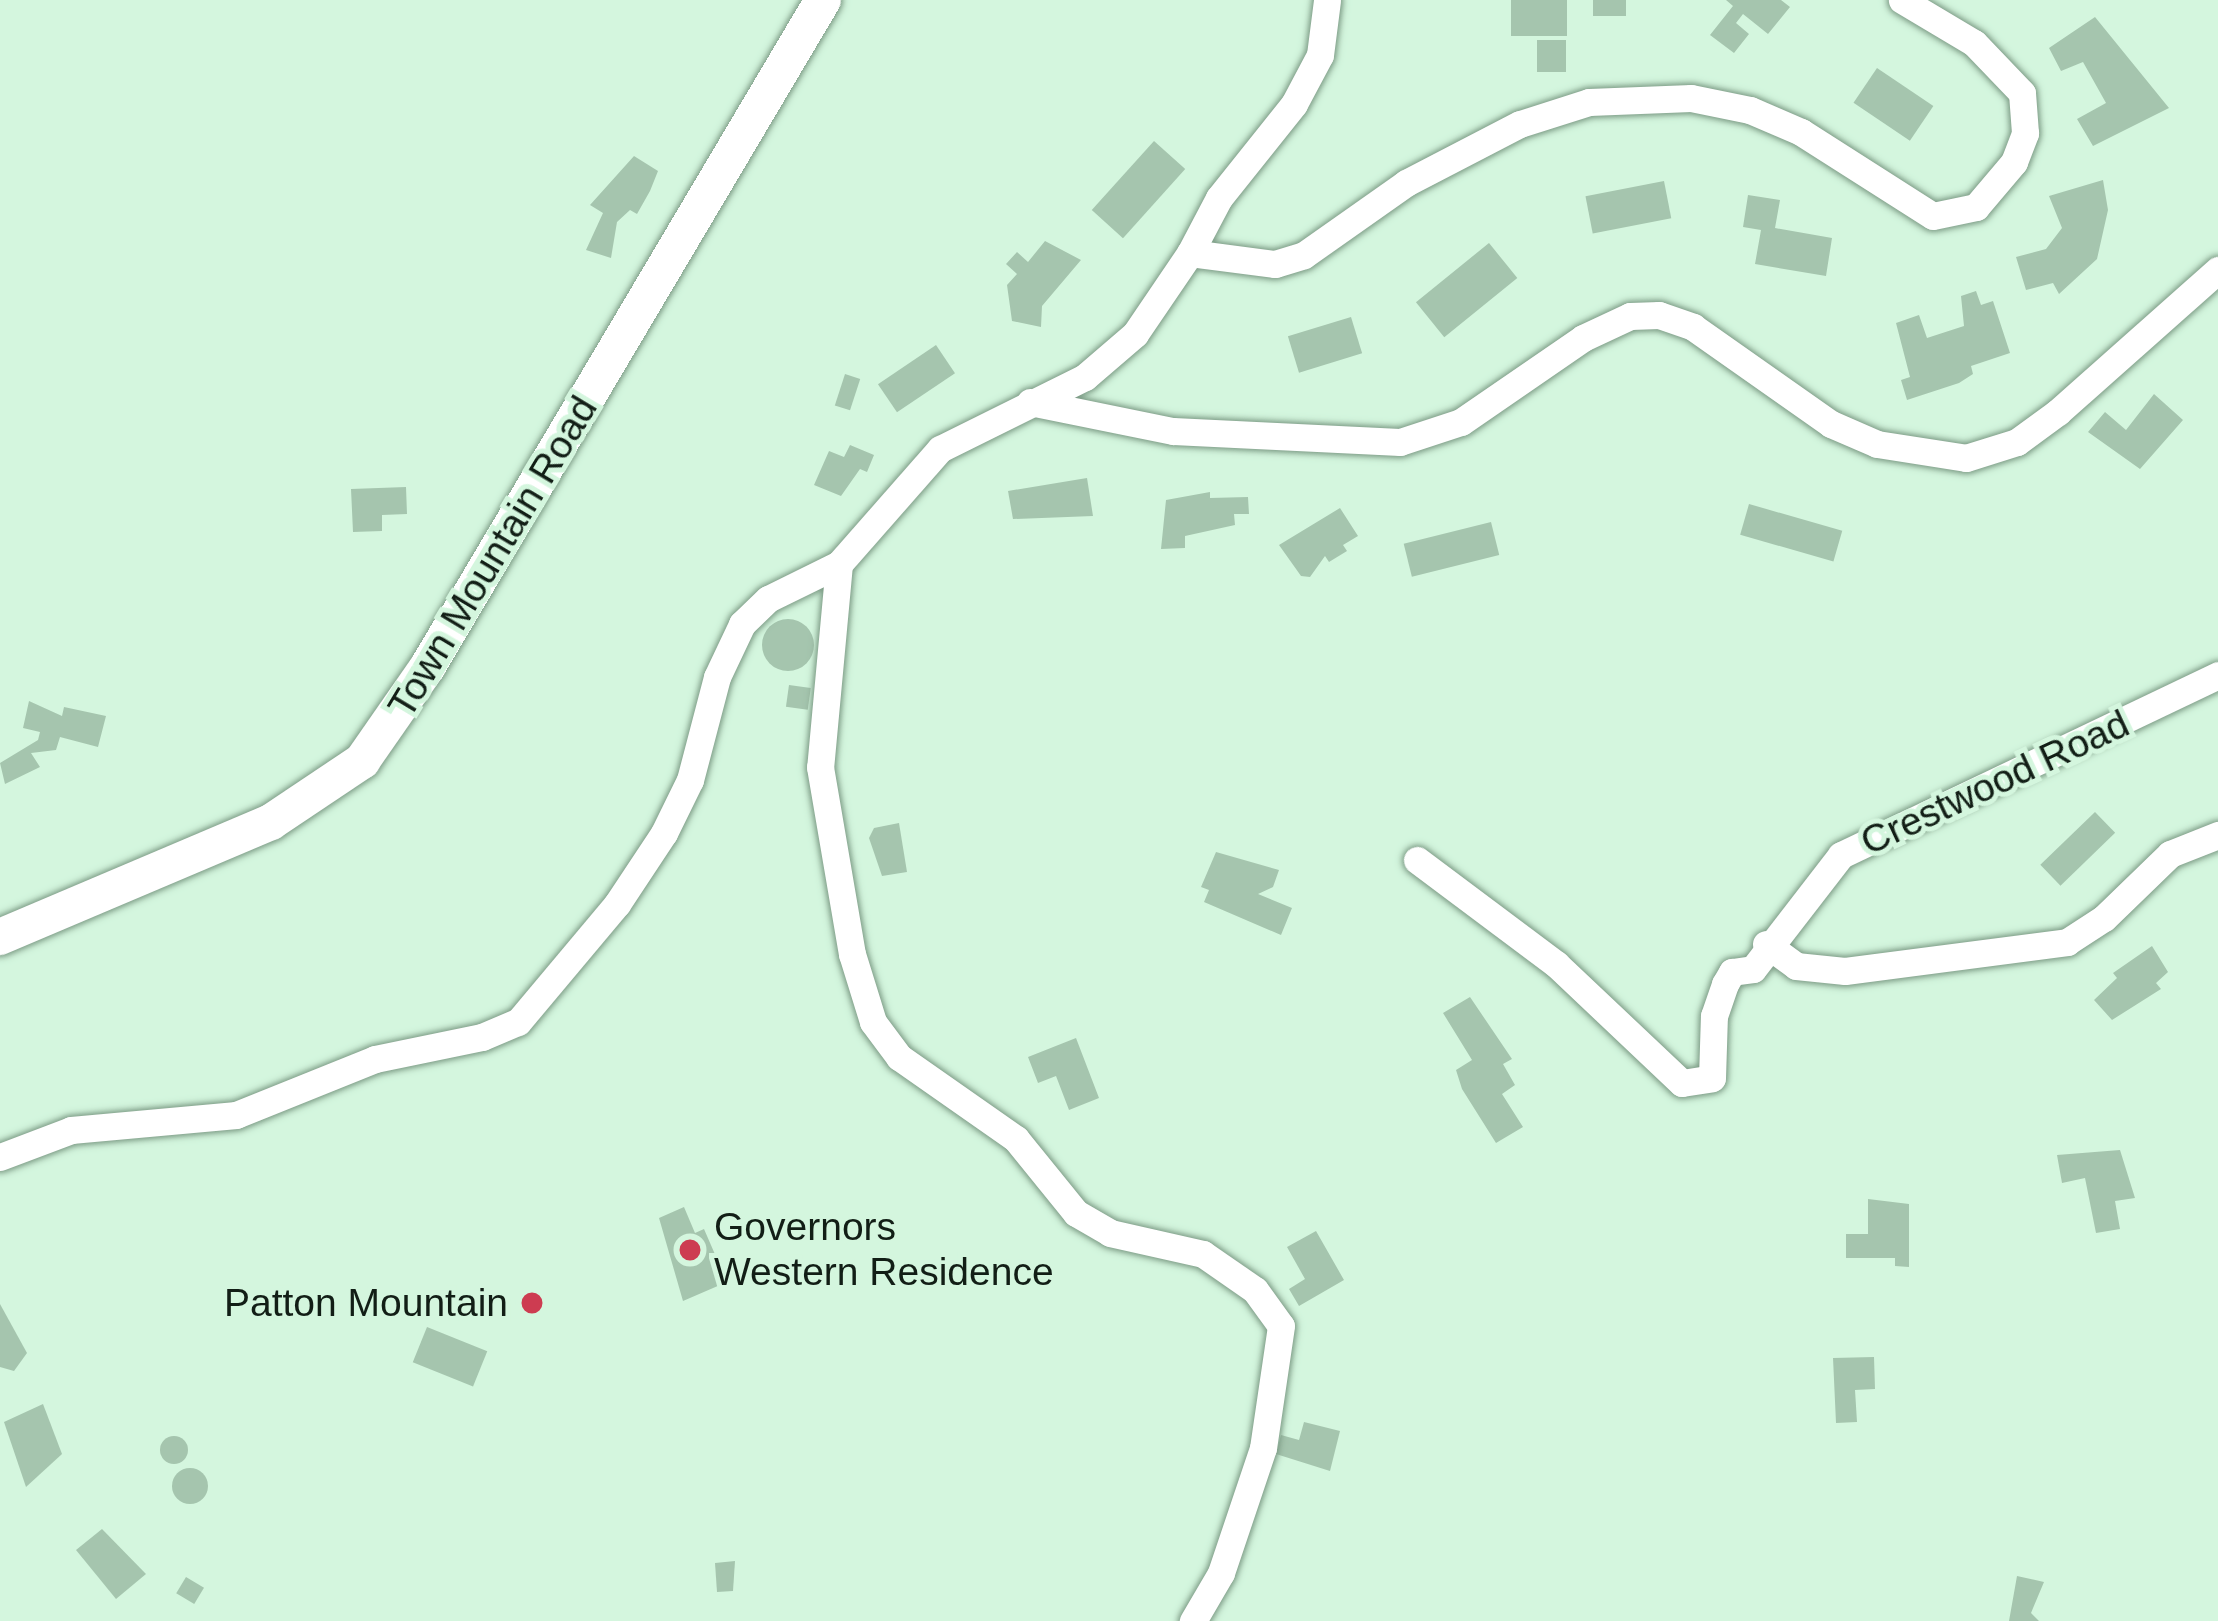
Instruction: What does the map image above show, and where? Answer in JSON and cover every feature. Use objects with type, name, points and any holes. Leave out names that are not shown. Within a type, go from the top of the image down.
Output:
[{"type":"main road","name":"Town Mountain Road","points":[[0,937],[271,821],[362,761],[428,666],[824,0]]},
{"type":"street","points":[[0,1157],[71,1130],[236,1115],[375,1059],[482,1037],[518,1022],[617,904],[664,832],[690,780],[717,676],[742,624],[768,599],[839,563],[940,449],[1085,377],[1135,334],[1190,253],[1219,198],[1294,104],[1320,55],[1327,0]]},
{"type":"street","points":[[1190,253],[1275,264],[1304,255],[1406,183],[1520,124],[1588,102],[1691,98],[1750,110],[1801,132],[1933,216],[1976,207],[2014,162],[2025,133],[2022,93],[1974,44],[1902,0]]},
{"type":"street","points":[[1030,402],[1173,431],[1400,442],[1461,422],[1583,338],[1630,316],[1659,315],[1693,327],[1831,424],[1877,444],[1966,458],[2017,442],[2058,412],[2218,270]]},
{"type":"street","points":[[839,563],[820,767],[852,954],[872,1022],[899,1057],[1016,1138],[1076,1213],[1110,1233],[1203,1254],[1255,1290],[1281,1326],[1263,1448],[1221,1573],[1193,1621]]},
{"type":"street","name":"Crestwood Road","points":[[1417,860],[1572,977],[1682,1083],[1712,1078],[1719,997],[1732,972],[1753,969],[1766,944],[1840,855],[2218,675]]},
{"type":"street","points":[[1766,944],[1796,966],[1845,971],[2066,942],[2170,854],[2218,835]]},
{"type":"building","points":[[1511,0],[1567,0],[1567,36],[1511,36]]},
{"type":"building","points":[[1593,0],[1626,0],[1626,16],[1593,16]]},
{"type":"building","points":[[1726,0],[1781,0],[1790,7],[1768,34],[1743,14],[1736,23],[1749,34],[1734,53],[1710,35],[1733,6]]},
{"type":"building","points":[[2095,17],[2169,108],[2093,146],[2077,119],[2106,103],[2083,62],[2061,71],[2049,48]]},
{"type":"building","points":[[1537,40],[1566,40],[1566,72],[1537,72]]},
{"type":"building","points":[[1877,68],[1933,106],[1910,141],[1854,103]]},
{"type":"building","points":[[1154,141],[1185,169],[1123,238],[1092,210]]},
{"type":"building","points":[[634,156],[658,171],[650,191],[637,214],[630,210],[617,222],[611,258],[586,250],[603,213],[590,205]]},
{"type":"building","points":[[2103,180],[2108,210],[2097,259],[2059,294],[2053,283],[2026,290],[2016,257],[2046,249],[2062,228],[2049,196]]},
{"type":"building","points":[[1664,181],[1671,218],[1593,234],[1585,196]]},
{"type":"building","points":[[1748,195],[1780,200],[1775,228],[1832,238],[1826,276],[1755,264],[1761,230],[1743,227]]},
{"type":"building","points":[[1045,241],[1081,260],[1042,306],[1041,327],[1012,321],[1007,285],[1017,274],[1006,264],[1017,252],[1028,262]]},
{"type":"building","points":[[1489,243],[1517,278],[1444,337],[1416,302]]},
{"type":"building","points":[[1976,291],[1981,305],[1993,301],[2010,353],[1971,366],[1973,374],[1959,383],[1907,400],[1901,380],[1910,377],[1896,323],[1919,315],[1927,338],[1964,326],[1961,296]]},
{"type":"building","points":[[1351,317],[1362,353],[1299,373],[1288,336]]},
{"type":"building","points":[[936,345],[955,373],[897,412],[878,384]]},
{"type":"building","points":[[845,374],[860,379],[850,410],[835,405]]},
{"type":"building","points":[[2154,394],[2183,420],[2140,469],[2088,432],[2105,412],[2126,430]]},
{"type":"building","points":[[850,445],[874,455],[867,472],[860,469],[841,496],[814,485],[829,451],[844,457]]},
{"type":"building","points":[[1087,478],[1093,516],[1013,519],[1008,491]]},
{"type":"building","points":[[406,487],[407,514],[382,515],[382,531],[353,532],[351,489]]},
{"type":"building","points":[[1210,492],[1210,498],[1248,497],[1249,514],[1234,514],[1235,525],[1185,536],[1185,548],[1161,549],[1166,500]]},
{"type":"building","points":[[1749,504],[1842,531],[1833,561],[1740,535]]},
{"type":"building","points":[[1340,508],[1358,536],[1343,545],[1347,551],[1329,562],[1325,556],[1310,577],[1301,576],[1279,545]]},
{"type":"building","points":[[1491,522],[1499,555],[1412,577],[1404,544]]},
{"type":"building","points":[[788,619],[806,627],[814,645],[806,663],[788,671],[770,663],[762,645],[770,627]]},
{"type":"building","points":[[789,685],[811,688],[808,710],[786,707]]},
{"type":"building","points":[[29,701],[62,716],[64,707],[106,716],[98,747],[60,737],[56,750],[31,753],[40,767],[5,784],[0,763],[38,740],[40,732],[23,728]]},
{"type":"building","points":[[2095,812],[2115,833],[2060,886],[2040,865]]},
{"type":"building","points":[[899,823],[907,872],[882,876],[869,838],[874,828]]},
{"type":"building","points":[[1216,852],[1279,870],[1273,887],[1258,894],[1292,908],[1281,935],[1204,902],[1209,890],[1201,887]]},
{"type":"building","points":[[2152,946],[2168,972],[2156,983],[2161,989],[2112,1020],[2094,1000],[2117,978],[2113,973]]},
{"type":"building","points":[[1470,997],[1512,1059],[1503,1064],[1515,1085],[1502,1094],[1523,1127],[1496,1143],[1462,1089],[1456,1070],[1472,1060],[1443,1013]]},
{"type":"building","points":[[1076,1038],[1099,1098],[1069,1110],[1056,1076],[1038,1083],[1028,1057]]},
{"type":"building","points":[[2120,1150],[2135,1198],[2115,1201],[2120,1229],[2096,1233],[2085,1178],[2062,1183],[2057,1155]]},
{"type":"building","points":[[1868,1199],[1909,1204],[1909,1267],[1895,1266],[1895,1258],[1846,1258],[1846,1234],[1868,1234]]},
{"type":"building","name":"Governors Western Residence","points":[[684,1207],[695,1233],[704,1229],[727,1282],[683,1301],[659,1218]]},
{"type":"building","points":[[1316,1231],[1344,1280],[1299,1306],[1289,1289],[1305,1279],[1287,1247]]},
{"type":"building","points":[[0,1304],[27,1353],[14,1371],[0,1367]]},
{"type":"building","points":[[427,1327],[487,1351],[473,1387],[413,1362]]},
{"type":"building","points":[[1874,1357],[1875,1389],[1855,1390],[1857,1422],[1836,1423],[1833,1358]]},
{"type":"building","points":[[43,1404],[62,1454],[26,1487],[4,1422]]},
{"type":"building","points":[[1304,1422],[1340,1431],[1330,1471],[1276,1454],[1281,1435],[1299,1440]]},
{"type":"building","points":[[174,1436],[184,1440],[188,1450],[184,1460],[174,1464],[164,1460],[160,1450],[164,1440]]},
{"type":"building","points":[[190,1468],[203,1473],[208,1486],[203,1499],[190,1504],[177,1499],[172,1486],[177,1473]]},
{"type":"building","points":[[102,1529],[146,1574],[116,1599],[76,1550]]},
{"type":"building","points":[[735,1561],[733,1591],[717,1592],[715,1563]]},
{"type":"building","points":[[2017,1576],[2044,1582],[2031,1613],[2039,1621],[2009,1621]]},
{"type":"building","points":[[186,1577],[204,1588],[194,1604],[176,1593]]},
{"type":"place","name":"Governors Western Residence","points":[[690,1250]]},
{"type":"place","name":"Patton Mountain","points":[[532,1303]]}]
